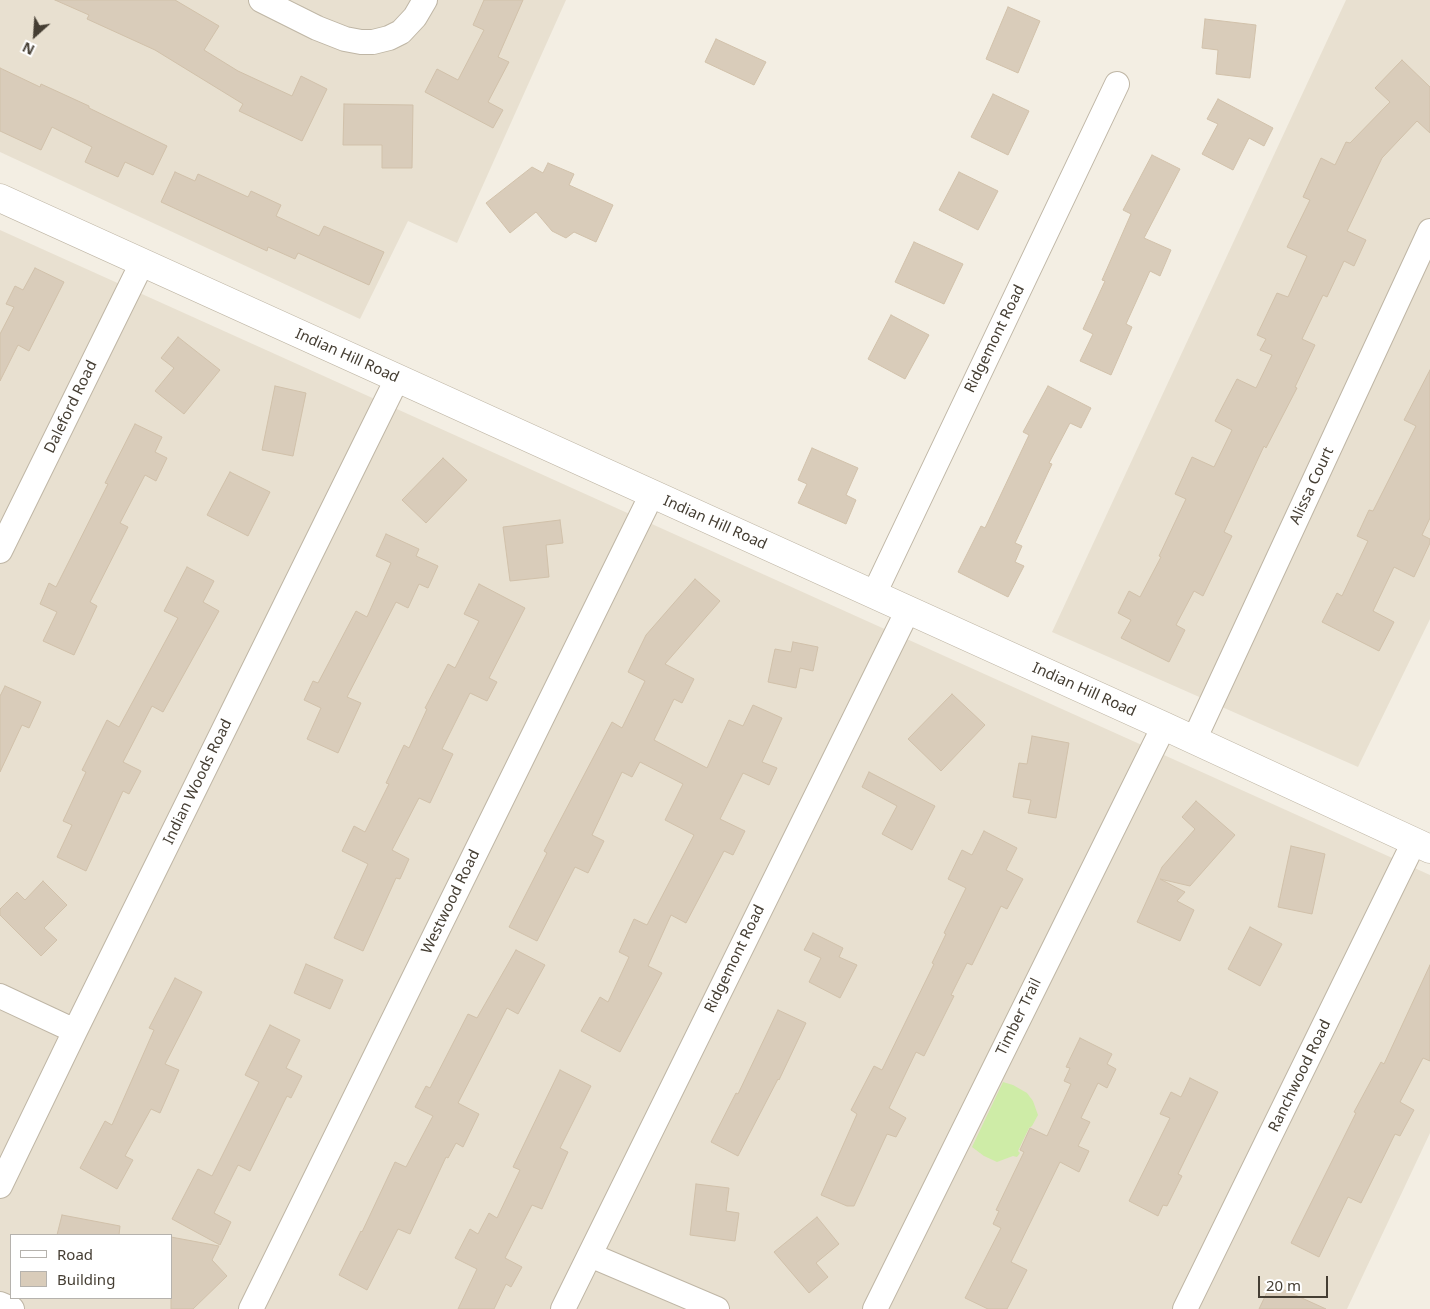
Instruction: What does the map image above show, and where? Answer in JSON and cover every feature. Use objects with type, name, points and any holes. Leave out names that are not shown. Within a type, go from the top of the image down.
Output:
[{"type":"street","points":[[261,0],[317,28],[345,39],[361,42],[373,42],[389,38],[401,32],[415,17],[426,0]]},
{"type":"street","name":"Ridgemont Road","points":[[874,594],[1117,84]]},
{"type":"street","name":"Indian Hill Road","points":[[0,198],[1164,726],[1422,846]]},
{"type":"street","name":"Alissa Court","points":[[1194,740],[1430,231]]},
{"type":"street","name":"Daleford Road","points":[[0,552],[142,262]]},
{"type":"street","name":"Indian Woods Road","points":[[0,1186],[397,379]]},
{"type":"street","name":"Westwood Road","points":[[251,1309],[652,494]]},
{"type":"street","name":"Ridgemont Road","points":[[563,1309],[908,610]]},
{"type":"street","name":"Timber Trail","points":[[875,1309],[1164,726]]},
{"type":"street","name":"Ranchwood Road","points":[[1185,1309],[1422,846]]},
{"type":"street","points":[[0,996],[75,1031]]},
{"type":"street","points":[[590,1255],[717,1309]]},
{"type":"street","points":[[0,1304],[12,1309]]},
{"type":"shaded area","points":[[0,0],[566,0],[457,243],[408,221],[360,319],[0,152]]},
{"type":"shaded area","points":[[1346,0],[1430,0],[1430,619],[1358,767],[1052,632]]},
{"type":"shaded area","points":[[0,230],[1430,875],[1430,1133],[1347,1309],[0,1309]]},
{"type":"green space","points":[[1003,1082],[1027,1093],[1033,1101],[1038,1115],[1029,1128],[1017,1157],[1013,1156],[997,1162],[984,1156],[972,1147]]},
{"type":"building","points":[[55,0],[175,0],[219,26],[204,50],[238,71],[292,96],[301,76],[327,89],[302,141],[239,111],[243,104],[155,50],[87,19],[89,15]]},
{"type":"building","points":[[484,0],[523,0],[498,57],[509,62],[488,102],[503,110],[493,128],[425,92],[437,69],[458,80],[484,30],[473,25]]},
{"type":"building","points":[[1008,7],[1040,21],[1018,73],[986,59]]},
{"type":"building","points":[[1205,19],[1256,25],[1250,78],[1216,74],[1218,50],[1202,48]]},
{"type":"building","points":[[716,39],[766,62],[754,85],[705,62]]},
{"type":"building","points":[[1402,60],[1430,87],[1430,133],[1417,121],[1382,158],[1347,231],[1366,240],[1354,266],[1344,261],[1327,297],[1323,295],[1302,339],[1315,345],[1295,387],[1297,388],[1266,448],[1264,446],[1224,532],[1232,536],[1203,596],[1194,591],[1176,625],[1185,630],[1169,662],[1121,638],[1131,620],[1118,613],[1129,591],[1140,597],[1161,557],[1159,556],[1186,499],[1175,494],[1192,457],[1214,467],[1232,430],[1215,421],[1237,379],[1256,388],[1272,355],[1260,350],[1266,339],[1257,335],[1277,293],[1288,297],[1307,256],[1287,247],[1310,200],[1303,197],[1321,158],[1335,165],[1346,142],[1350,143],[1390,102],[1375,88]]},
{"type":"building","points":[[0,68],[40,87],[41,84],[89,106],[89,108],[167,146],[153,175],[125,162],[118,177],[85,162],[92,147],[52,127],[41,150],[0,131]]},
{"type":"building","points":[[993,94],[1029,111],[1008,155],[971,137]]},
{"type":"building","points":[[1218,99],[1273,128],[1264,146],[1249,138],[1233,170],[1202,154],[1218,124],[1207,119]]},
{"type":"building","points":[[344,104],[413,105],[412,168],[382,168],[382,145],[343,145]]},
{"type":"building","points":[[1152,155],[1180,169],[1144,238],[1171,250],[1160,276],[1150,271],[1126,324],[1132,327],[1111,375],[1080,361],[1093,334],[1083,329],[1105,281],[1102,280],[1131,214],[1123,210]]},
{"type":"building","points":[[548,163],[574,174],[569,185],[613,205],[596,242],[574,232],[566,238],[552,231],[536,212],[510,233],[486,203],[532,167],[543,173]]},
{"type":"building","points":[[175,172],[195,181],[198,174],[248,197],[251,191],[281,205],[276,216],[319,236],[324,226],[384,252],[369,285],[298,253],[295,259],[268,247],[267,251],[161,202]]},
{"type":"building","points":[[959,172],[998,191],[978,230],[939,210]]},
{"type":"building","points":[[914,242],[963,264],[944,304],[895,282]]},
{"type":"building","points":[[35,268],[64,282],[29,351],[18,345],[0,381],[0,334],[14,307],[6,304],[15,286],[23,290]]},
{"type":"building","points":[[891,315],[929,335],[905,379],[868,359]]},
{"type":"building","points":[[178,337],[220,370],[184,414],[155,391],[174,368],[161,358]]},
{"type":"building","points":[[1430,370],[1430,518],[1422,535],[1430,539],[1430,543],[1414,577],[1394,567],[1373,611],[1394,622],[1379,651],[1322,622],[1337,593],[1342,596],[1368,541],[1357,536],[1369,510],[1373,511],[1416,426],[1404,420]]},
{"type":"building","points":[[275,386],[306,393],[293,456],[262,450]]},
{"type":"building","points":[[1048,386],[1091,408],[1081,428],[1070,423],[1049,463],[1052,464],[1015,543],[1022,546],[1015,562],[1024,566],[1008,597],[958,572],[981,526],[985,528],[1029,435],[1023,432]]},
{"type":"building","points":[[135,424],[162,437],[155,452],[167,458],[156,481],[145,475],[120,523],[128,527],[90,602],[97,606],[74,655],[43,641],[57,612],[40,604],[49,583],[56,587],[108,484],[105,483]]},
{"type":"building","points":[[812,448],[858,468],[846,495],[856,500],[846,524],[798,503],[807,484],[798,480]]},
{"type":"building","points":[[443,458],[467,480],[426,523],[402,500]]},
{"type":"building","points":[[230,472],[270,492],[248,536],[207,515]]},
{"type":"building","points":[[560,520],[563,543],[546,545],[549,577],[510,581],[503,527]]},
{"type":"building","points":[[386,534],[419,549],[416,556],[438,566],[428,588],[419,584],[408,608],[396,602],[347,697],[361,703],[338,753],[307,739],[321,708],[304,700],[313,681],[318,683],[356,611],[367,617],[391,563],[376,556]]},
{"type":"building","points":[[187,567],[214,581],[203,602],[219,611],[163,712],[152,706],[123,762],[141,771],[129,794],[123,791],[86,871],[57,857],[72,825],[63,821],[86,772],[82,770],[107,720],[119,727],[178,618],[164,611]]},
{"type":"building","points":[[695,579],[720,601],[665,664],[694,679],[682,703],[674,699],[654,740],[707,768],[729,720],[743,726],[753,705],[782,718],[762,762],[777,768],[769,785],[743,773],[720,819],[745,831],[733,855],[724,851],[686,923],[671,915],[648,966],[662,973],[620,1052],[581,1031],[600,997],[608,1002],[629,957],[619,952],[634,919],[647,925],[694,835],[665,820],[683,784],[640,762],[632,777],[622,772],[592,835],[604,841],[588,873],[575,867],[537,941],[509,927],[547,853],[544,851],[612,722],[622,728],[645,681],[628,672],[646,635]]},
{"type":"building","points":[[479,584],[525,608],[489,678],[497,682],[487,701],[470,693],[442,749],[453,754],[430,803],[419,798],[392,850],[409,859],[400,879],[396,878],[363,951],[334,938],[368,864],[342,851],[354,826],[365,832],[389,784],[386,783],[404,745],[409,748],[427,709],[425,708],[448,664],[455,668],[479,621],[464,614]]},
{"type":"building","points":[[793,642],[818,647],[813,671],[800,668],[796,688],[768,682],[775,649],[791,652]]},
{"type":"building","points":[[5,686],[41,702],[29,728],[22,725],[0,772],[0,696]]},
{"type":"building","points":[[952,694],[985,725],[941,771],[908,739]]},
{"type":"building","points":[[1032,736],[1069,743],[1056,818],[1028,813],[1031,800],[1013,797],[1019,763],[1027,764]]},
{"type":"building","points":[[869,772],[935,806],[912,850],[882,834],[897,806],[862,787]]},
{"type":"building","points":[[1196,801],[1235,835],[1190,886],[1160,879],[1185,892],[1177,901],[1194,910],[1180,941],[1137,922],[1162,867],[1195,829],[1182,817]]},
{"type":"building","points":[[984,831],[1017,848],[1006,870],[1023,879],[1007,909],[1001,906],[972,965],[967,963],[951,995],[954,996],[924,1056],[916,1052],[889,1108],[906,1118],[896,1137],[887,1134],[854,1206],[847,1206],[821,1195],[857,1114],[851,1110],[874,1066],[882,1070],[934,964],[932,963],[946,934],[944,933],[966,888],[948,879],[962,850],[972,855]]},
{"type":"building","points":[[1291,846],[1325,854],[1312,914],[1278,907]]},
{"type":"building","points":[[43,881],[67,905],[44,928],[57,940],[41,956],[0,915],[0,909],[17,892],[25,900]]},
{"type":"building","points":[[1250,927],[1282,944],[1260,986],[1228,969]]},
{"type":"building","points":[[813,933],[843,948],[839,957],[857,965],[840,998],[809,982],[821,958],[804,950]]},
{"type":"building","points":[[516,950],[545,965],[518,1014],[507,1008],[458,1103],[479,1114],[463,1147],[456,1143],[448,1158],[446,1157],[410,1234],[398,1229],[367,1290],[339,1275],[362,1232],[395,1162],[406,1167],[433,1116],[415,1107],[426,1086],[430,1088],[468,1014],[477,1018]]},
{"type":"building","points":[[306,964],[343,980],[330,1009],[294,993]]},
{"type":"building","points":[[1430,965],[1430,1061],[1423,1058],[1400,1102],[1414,1110],[1400,1136],[1395,1134],[1361,1203],[1348,1197],[1319,1257],[1291,1243],[1356,1113],[1354,1112],[1381,1062],[1384,1064]]},
{"type":"building","points":[[175,978],[202,992],[165,1064],[179,1070],[160,1113],[151,1109],[125,1156],[133,1160],[117,1189],[80,1168],[105,1121],[112,1125],[154,1030],[149,1028]]},
{"type":"building","points":[[778,1010],[806,1023],[779,1080],[738,1156],[711,1142],[736,1093],[738,1094]]},
{"type":"building","points":[[270,1025],[300,1040],[286,1068],[302,1076],[291,1098],[287,1096],[250,1171],[238,1165],[214,1213],[231,1222],[220,1245],[172,1219],[198,1169],[212,1176],[259,1082],[245,1075]]},
{"type":"building","points":[[1080,1038],[1112,1054],[1107,1064],[1116,1069],[1107,1088],[1098,1083],[1081,1118],[1090,1122],[1078,1146],[1089,1151],[1079,1172],[1060,1162],[1011,1262],[1027,1270],[1007,1309],[988,1309],[965,1298],[1001,1228],[993,1224],[999,1211],[996,1210],[1024,1152],[1020,1150],[1030,1128],[1047,1136],[1071,1084],[1064,1081],[1070,1068],[1066,1067]]},
{"type":"building","points":[[560,1070],[591,1086],[560,1148],[568,1152],[542,1209],[532,1205],[505,1258],[522,1267],[511,1287],[506,1284],[494,1309],[458,1309],[477,1269],[455,1258],[470,1229],[478,1234],[489,1213],[497,1218],[520,1170],[513,1167]]},
{"type":"building","points":[[1190,1078],[1218,1092],[1178,1174],[1182,1176],[1167,1206],[1163,1205],[1158,1216],[1129,1201],[1170,1118],[1160,1114],[1171,1092],[1181,1097]]},
{"type":"building","points":[[696,1184],[729,1188],[726,1211],[739,1213],[735,1241],[690,1235]]},
{"type":"building","points":[[62,1215],[120,1226],[119,1234],[57,1234]]},
{"type":"building","points":[[817,1217],[839,1244],[816,1263],[828,1277],[809,1293],[774,1252]]},
{"type":"building","points":[[172,1237],[219,1246],[212,1260],[227,1276],[193,1309],[171,1309]]},
{"type":"building","points":[[1271,1284],[1326,1309],[1259,1309]]}]
